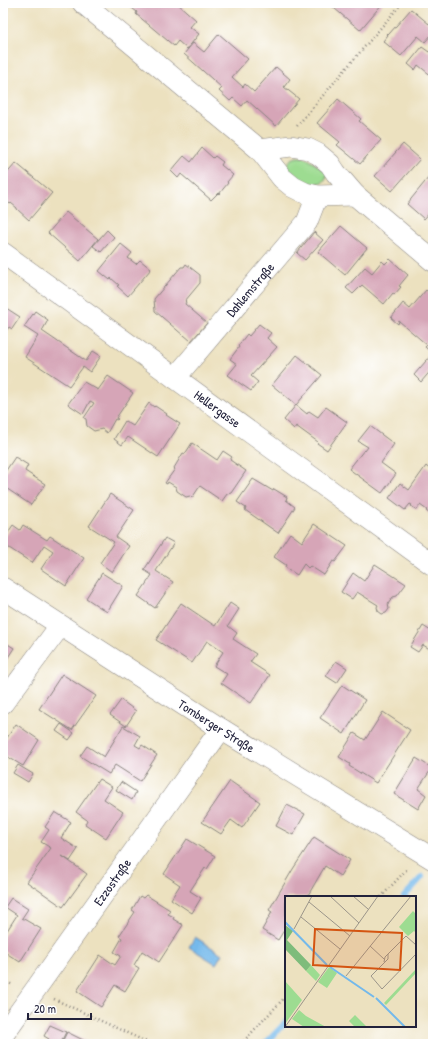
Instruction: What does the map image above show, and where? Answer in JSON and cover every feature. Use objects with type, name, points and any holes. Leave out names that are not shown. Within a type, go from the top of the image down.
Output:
[{"type":"street","points":[[83,3],[260,150],[282,178],[293,187],[305,193],[317,196],[355,195]]},
{"type":"street","points":[[260,150],[291,146],[318,154],[330,164],[355,195],[433,261]]},
{"type":"street","name":"Dahlemstraße","points":[[175,378],[307,222],[317,196]]},
{"type":"street","name":"Hellergasse","points":[[3,252],[433,565]]},
{"type":"street","name":"Tomberger Straße","points":[[3,588],[221,729],[433,859]]},
{"type":"street","points":[[3,703],[60,626]]},
{"type":"street","name":"Ezzostraße","points":[[3,1035],[221,729]]},
{"type":"path","points":[[291,146],[296,128],[402,3]]},
{"type":"path","points":[[3,980],[20,988],[50,997],[151,1044]]},
{"type":"path","points":[[241,1044],[285,997]]},
{"type":"green space","points":[[297,157],[305,157],[327,172],[326,178],[323,182],[313,185],[297,180],[287,168],[290,161]]},
{"type":"water","points":[[195,937],[222,954],[216,964],[189,947]]},
{"type":"building","points":[[129,3],[177,3],[196,20],[190,27],[199,34],[187,49],[178,41],[174,46],[136,14],[137,12],[128,5]]},
{"type":"building","points":[[328,3],[383,3],[360,30]]},
{"type":"building","points":[[411,9],[429,24],[433,19],[433,33],[425,42],[418,36],[401,56],[383,41],[388,35],[387,34],[389,34]]},
{"type":"building","points":[[219,34],[248,59],[232,77],[243,87],[245,84],[254,92],[276,67],[290,79],[284,87],[299,99],[276,126],[247,100],[242,106],[233,98],[230,101],[219,91],[222,88],[184,54],[193,43],[204,52]]},
{"type":"building","points":[[422,47],[429,52],[433,48],[433,77],[418,65],[415,70],[408,64]]},
{"type":"building","points":[[338,99],[361,119],[359,121],[381,140],[360,164],[337,145],[340,142],[317,123]]},
{"type":"building","points":[[403,144],[420,159],[392,191],[375,176]]},
{"type":"building","points":[[202,148],[213,158],[215,156],[223,162],[221,165],[233,175],[219,194],[218,193],[211,200],[181,174],[178,178],[171,171],[184,156],[191,162]]},
{"type":"building","points":[[16,163],[52,193],[29,220],[17,208],[3,198],[3,178]]},
{"type":"building","points":[[429,177],[433,180],[433,209],[424,219],[407,204]]},
{"type":"building","points":[[66,212],[98,239],[80,261],[48,233]]},
{"type":"building","points":[[341,226],[367,248],[345,275],[318,252]]},
{"type":"building","points":[[107,230],[114,237],[101,252],[93,246]]},
{"type":"building","points":[[314,232],[323,240],[305,260],[297,253]]},
{"type":"building","points":[[121,244],[132,253],[128,258],[136,264],[140,260],[151,269],[128,296],[111,278],[110,280],[99,271]]},
{"type":"building","points":[[390,259],[408,275],[399,286],[401,287],[394,295],[393,293],[384,304],[362,285],[353,294],[346,288],[365,267],[372,273],[382,261],[385,264]]},
{"type":"building","points":[[186,264],[200,275],[200,283],[185,301],[185,304],[207,323],[191,341],[155,311],[154,299],[181,267],[184,267]]},
{"type":"building","points":[[426,290],[433,296],[432,353],[425,347],[427,345],[399,321],[398,324],[391,318],[403,303],[410,309]]},
{"type":"building","points":[[3,306],[20,317],[12,329],[9,327],[3,335]]},
{"type":"building","points":[[35,311],[48,320],[42,331],[86,361],[93,351],[101,356],[90,372],[83,367],[69,386],[25,357],[38,336],[24,327]]},
{"type":"building","points":[[259,324],[271,333],[267,338],[277,347],[251,376],[258,382],[251,391],[228,375],[237,364],[230,359],[247,334],[249,336]]},
{"type":"building","points":[[432,354],[433,368],[421,382],[414,375]]},
{"type":"building","points":[[297,355],[322,375],[296,405],[272,385]]},
{"type":"building","points":[[108,376],[133,393],[116,418],[118,419],[115,419],[107,433],[102,429],[94,431],[87,426],[86,419],[84,418],[94,403],[90,401],[83,414],[68,404],[84,382],[98,390]]},
{"type":"building","points":[[149,403],[180,424],[158,457],[128,437],[122,445],[114,439],[125,421],[133,426]]},
{"type":"building","points":[[296,405],[307,414],[309,411],[318,417],[326,407],[347,422],[327,450],[296,426],[294,429],[284,420]]},
{"type":"building","points":[[370,426],[394,444],[381,463],[396,474],[382,493],[349,469],[368,447],[358,441]]},
{"type":"building","points":[[192,443],[217,460],[223,451],[232,457],[230,460],[246,471],[231,493],[227,494],[222,501],[200,486],[192,498],[190,496],[186,497],[177,491],[176,487],[168,482],[167,484],[165,483],[175,469],[174,468],[183,453],[185,454]]},
{"type":"building","points":[[15,457],[28,465],[25,471],[45,484],[31,505],[3,486],[3,475]]},
{"type":"building","points":[[426,466],[433,472],[433,516],[420,505],[417,510],[410,504],[405,510],[389,498],[400,483],[409,490]]},
{"type":"building","points":[[253,479],[273,491],[274,489],[287,497],[286,500],[295,507],[278,533],[245,510],[246,508],[237,502]]},
{"type":"building","points":[[110,494],[134,510],[116,537],[129,546],[112,572],[100,563],[114,542],[89,526]]},
{"type":"building","points":[[314,524],[347,546],[335,562],[333,561],[324,575],[310,566],[308,568],[304,564],[297,575],[274,557],[290,533],[302,542]]},
{"type":"building","points":[[13,525],[20,530],[23,525],[47,540],[50,536],[84,558],[66,586],[41,569],[53,551],[44,545],[32,563],[3,544],[3,540]]},
{"type":"building","points":[[165,538],[174,543],[156,571],[173,582],[155,608],[138,596],[152,575],[144,570]]},
{"type":"building","points":[[375,564],[406,584],[397,596],[393,597],[388,604],[389,609],[386,613],[382,614],[378,611],[378,605],[357,592],[352,599],[341,592],[353,573],[364,581]]},
{"type":"building","points":[[102,573],[123,586],[107,612],[86,598]]},
{"type":"building","points":[[181,603],[215,626],[230,603],[239,609],[228,626],[237,633],[233,639],[256,654],[250,662],[270,675],[251,703],[221,683],[227,674],[214,666],[223,652],[207,641],[192,663],[156,640]]},
{"type":"building","points":[[423,626],[431,631],[433,628],[433,651],[423,645],[418,652],[410,647]]},
{"type":"building","points":[[3,641],[14,648],[3,665]]},
{"type":"building","points":[[336,661],[347,668],[337,683],[326,676]]},
{"type":"building","points":[[62,674],[96,696],[72,730],[39,709]]},
{"type":"building","points":[[342,685],[365,700],[344,734],[320,718]]},
{"type":"building","points":[[121,700],[136,711],[126,726],[110,715]]},
{"type":"building","points":[[383,712],[410,730],[376,783],[349,766],[350,764],[339,757],[354,733],[365,740]]},
{"type":"building","points":[[16,724],[39,740],[23,766],[3,754],[3,744]]},
{"type":"building","points":[[61,724],[74,733],[69,740],[56,731]]},
{"type":"building","points":[[123,726],[140,736],[135,745],[140,748],[142,745],[157,755],[140,781],[115,765],[109,774],[80,756],[87,746],[104,757]]},
{"type":"building","points":[[416,758],[432,768],[418,789],[426,795],[418,809],[394,794]]},
{"type":"building","points":[[18,765],[33,774],[28,782],[13,773]]},
{"type":"building","points":[[99,779],[112,787],[104,799],[123,812],[106,838],[85,824],[87,820],[76,812]]},
{"type":"building","points":[[230,781],[260,802],[242,828],[231,820],[221,834],[202,822]]},
{"type":"building","points":[[121,782],[136,792],[132,800],[116,790]]},
{"type":"building","points":[[287,805],[305,814],[293,835],[276,826]]},
{"type":"building","points":[[55,812],[71,822],[61,838],[78,849],[70,861],[62,856],[87,874],[63,907],[27,882],[51,848],[41,842],[49,830],[45,827]]},
{"type":"building","points":[[314,837],[350,860],[340,876],[325,866],[308,896],[285,896],[285,929],[278,940],[262,930],[272,912],[269,910]]},
{"type":"building","points":[[187,839],[215,856],[190,891],[201,898],[192,913],[171,899],[180,885],[164,874]]},
{"type":"building","points":[[146,895],[170,910],[168,914],[183,925],[159,962],[142,951],[134,965],[139,968],[125,991],[115,985],[101,1007],[77,991],[100,955],[115,965],[121,956],[114,952],[122,938],[119,936],[135,912],[132,910],[140,896],[143,898]]},
{"type":"building","points":[[11,898],[28,909],[22,918],[41,929],[20,962],[3,951],[3,937],[17,915],[5,907]]},
{"type":"building","points":[[50,1025],[66,1032],[60,1044],[46,1044],[49,1039],[44,1036]]},
{"type":"building","points":[[67,1032],[91,1044],[61,1044]]},
{"type":"waterway","points":[[405,896],[422,877]]},
{"type":"waterway","points":[[265,1044],[285,1023]]}]
